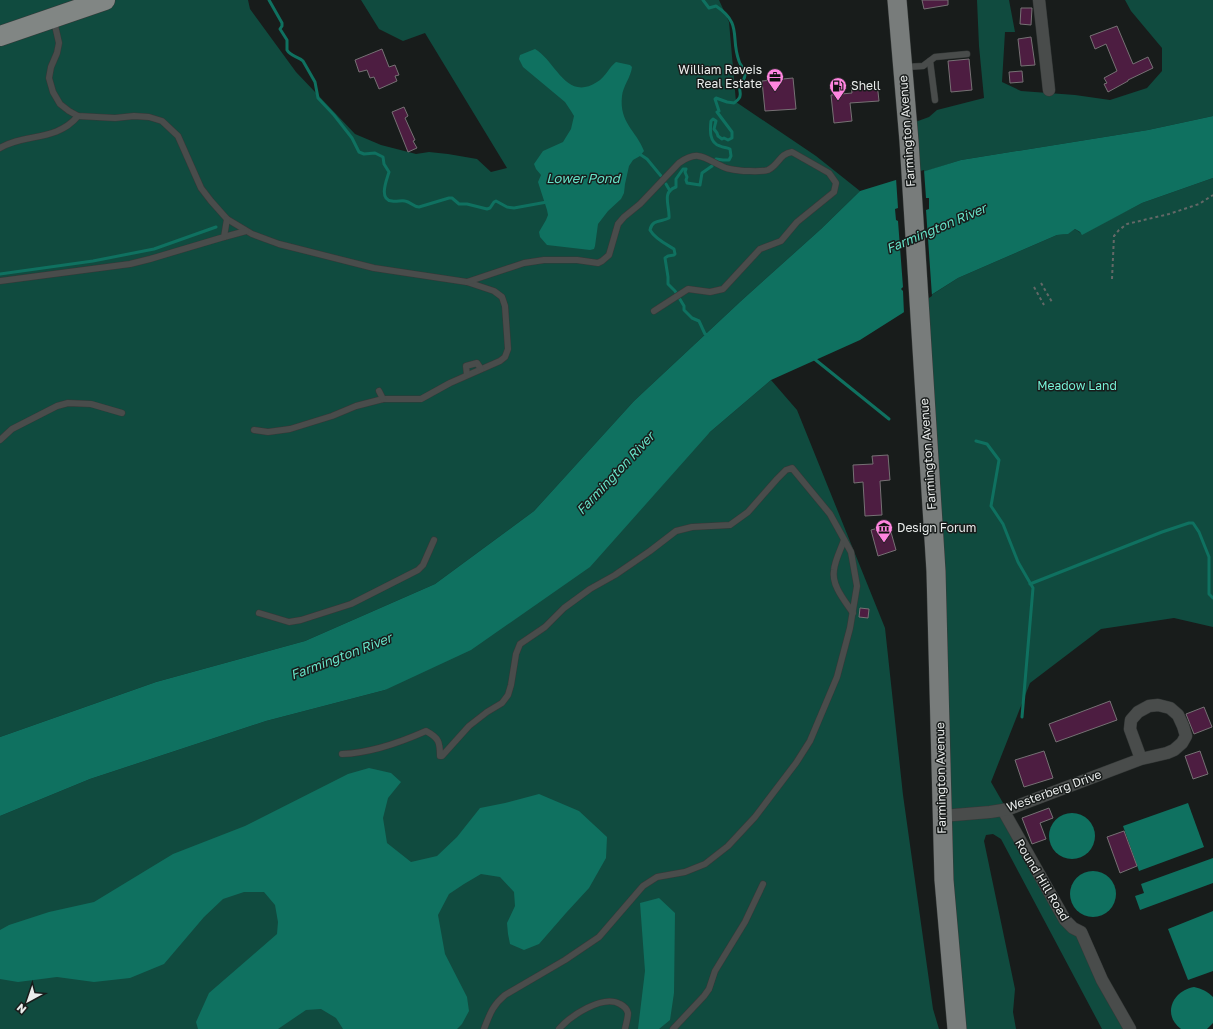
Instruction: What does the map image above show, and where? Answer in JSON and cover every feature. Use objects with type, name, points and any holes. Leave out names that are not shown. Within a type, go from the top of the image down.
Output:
[{"type":"highway","points":[[0,36],[105,0]]},
{"type":"main road","name":"Farmington Avenue","points":[[897,0],[909,141],[921,356],[936,571],[944,880],[957,1029]]},
{"type":"street","points":[[1039,0],[1049,90]]},
{"type":"street","name":"Westerberg Drive","points":[[942,816],[1003,810],[1021,805],[1141,759],[1169,752],[1178,747],[1185,739],[1185,732],[1180,719],[1170,708],[1158,705],[1149,706],[1141,710],[1133,717],[1130,723],[1130,729],[1141,759]]},
{"type":"street","name":"Round Hill Road","points":[[1003,810],[1065,920],[1073,928],[1082,932],[1102,980],[1130,1029]]},
{"type":"lane","points":[[54,18],[59,43],[49,78],[53,92],[60,104],[78,116],[115,118],[134,116],[149,117],[162,121],[178,136],[201,188],[210,201],[227,219],[246,231],[279,244],[374,268],[467,282],[494,291],[502,297],[505,306],[508,349],[505,357],[500,361],[450,382],[421,400],[383,399],[356,406],[332,416],[290,429],[268,432],[254,430]]},
{"type":"lane","points":[[903,67],[923,66],[935,57],[967,54]]},
{"type":"lane","points":[[930,61],[936,100]]},
{"type":"lane","points":[[0,148],[6,145],[45,136],[68,127],[78,116]]},
{"type":"lane","points":[[467,282],[524,263],[544,260],[577,260],[598,264],[609,255],[618,224],[624,217],[640,204],[679,163],[693,155],[702,155],[727,168],[745,171],[763,171],[771,168],[783,155],[792,152],[829,173],[836,183],[834,192],[797,222],[781,241],[760,249],[723,289],[710,292],[688,289],[654,311]]},
{"type":"lane","points":[[224,237],[227,219]]},
{"type":"lane","points":[[0,282],[130,264],[246,231]]},
{"type":"lane","points":[[467,375],[466,366],[477,362],[481,369]]},
{"type":"lane","points":[[472,364],[474,372]]},
{"type":"lane","points":[[379,391],[383,399]]},
{"type":"lane","points":[[422,405],[430,395]]},
{"type":"lane","points":[[0,440],[12,429],[57,406],[68,403],[91,404],[122,413]]},
{"type":"lane","points":[[342,754],[358,754],[373,750],[405,740],[426,731],[435,736],[440,746],[440,756],[442,756],[469,726],[502,703],[512,685],[516,654],[520,644],[545,627],[564,608],[580,596],[615,575],[676,531],[692,526],[730,525],[748,512],[777,478],[786,470],[792,468],[797,472],[830,514],[851,552],[857,586],[850,628],[837,677],[810,741],[796,763],[755,817],[728,846],[705,864],[685,872],[657,877],[644,886],[599,937],[565,960],[505,995],[497,1002],[492,1009],[484,1029]]},
{"type":"lane","points":[[259,613],[289,622],[351,604],[418,570],[423,565],[434,540]]},
{"type":"lane","points":[[844,540],[834,570],[834,581],[852,613]]},
{"type":"lane","points":[[673,1029],[709,989],[715,972],[744,922],[763,884]]},
{"type":"lane","points":[[560,1029],[580,1012],[594,1004],[609,1001],[618,1002],[624,1006],[628,1013],[625,1029]]},
{"type":"path","points":[[1112,279],[1114,236],[1119,230],[1127,224],[1169,214],[1199,204],[1213,195]]},
{"type":"path","points":[[1041,283],[1052,302]]},
{"type":"path","points":[[1034,287],[1044,305]]},
{"type":"green space","points":[[0,0],[248,0],[250,9],[296,72],[355,134],[381,145],[416,154],[429,152],[477,159],[491,172],[507,168],[425,33],[403,41],[379,29],[361,0],[719,0],[729,22],[736,102],[816,156],[860,191],[821,229],[634,401],[534,511],[435,584],[305,641],[156,682],[0,737]]},
{"type":"green space","points":[[977,0],[1009,0],[1015,32],[1005,32],[1002,82],[1021,91],[1075,95],[1110,100],[1147,88],[1162,71],[1162,48],[1131,11],[1125,0],[1213,0],[1213,116],[1148,130],[961,160],[911,176],[907,125],[929,117],[937,110],[984,98],[979,46]]},
{"type":"green space","name":"Meadow Land","points":[[1213,178],[1213,627],[1174,618],[1101,629],[1030,683],[991,782],[1133,1029],[1102,1029],[1001,839],[993,834],[986,835],[984,841],[1015,989],[1013,1012],[1016,1029],[957,1029],[919,303],[958,278],[1057,235],[1067,234],[1075,229],[1082,234],[1142,203]]},
{"type":"green space","points":[[771,380],[797,410],[885,628],[903,795],[933,1009],[939,1029],[0,1029],[0,816],[90,779],[266,721],[385,690],[710,432]]},
{"type":"water","name":"Lower Pond","points":[[535,49],[562,78],[569,84],[577,87],[586,87],[597,82],[603,78],[616,62],[630,65],[632,67],[622,96],[623,113],[644,151],[640,156],[633,160],[629,166],[624,193],[621,199],[608,211],[598,224],[594,249],[590,250],[547,245],[540,237],[539,232],[548,215],[538,182],[541,175],[534,164],[543,151],[563,142],[571,129],[574,116],[565,102],[523,67],[519,59],[520,55]]},
{"type":"water","name":"Farmington River","points":[[1213,116],[1213,178],[1142,203],[1082,235],[1075,229],[1068,234],[1057,235],[958,278],[860,340],[771,380],[710,432],[590,567],[471,650],[385,690],[266,721],[90,779],[0,816],[0,737],[156,682],[305,641],[435,584],[534,511],[634,401],[821,229],[860,191],[961,160],[1148,130]]},
{"type":"water","points":[[369,768],[391,773],[401,782],[388,798],[383,818],[387,843],[411,862],[437,856],[457,837],[480,808],[539,794],[579,811],[607,837],[606,858],[589,888],[539,944],[524,950],[510,944],[507,923],[515,906],[514,892],[500,877],[481,874],[449,894],[438,915],[445,954],[467,997],[469,1011],[462,1024],[457,1029],[343,1029],[336,1018],[321,1009],[306,1010],[278,1029],[198,1029],[196,1022],[209,993],[277,934],[278,922],[275,905],[264,892],[244,892],[223,899],[204,917],[164,964],[130,978],[94,982],[57,977],[18,982],[0,979],[0,930],[9,925],[49,912],[94,902],[173,854],[245,826],[348,774]]},
{"type":"water","points":[[1188,803],[1204,847],[1139,871],[1123,826]]},
{"type":"water","points":[[1072,813],[1085,817],[1091,823],[1095,836],[1091,849],[1085,855],[1072,859],[1059,855],[1053,849],[1049,836],[1053,823],[1059,817]]},
{"type":"water","points":[[1213,858],[1213,883],[1140,910],[1135,896],[1144,893],[1141,884]]},
{"type":"water","points":[[1093,871],[1106,875],[1112,881],[1116,894],[1112,907],[1106,913],[1093,917],[1080,913],[1074,907],[1070,894],[1074,881],[1080,875]]},
{"type":"water","points":[[659,898],[675,913],[674,993],[670,1020],[659,1029],[638,1029],[645,971],[640,903]]},
{"type":"water","points":[[1213,911],[1213,971],[1188,980],[1168,929]]},
{"type":"water","points":[[1194,987],[1204,990],[1213,997],[1213,1023],[1207,1029],[1181,1029],[1172,1017],[1172,1004],[1180,993],[1186,989]]},
{"type":"pier","points":[[924,170],[926,198],[929,198],[929,209],[926,210],[932,296],[904,314],[903,291],[901,289],[903,287],[898,221],[896,220],[895,209],[898,208],[896,178]]},
{"type":"building","points":[[922,0],[948,0],[948,5],[924,9]]},
{"type":"building","points":[[1021,8],[1032,8],[1031,25],[1020,24]]},
{"type":"building","points":[[1117,26],[1133,64],[1148,57],[1153,68],[1108,92],[1104,84],[1107,83],[1104,78],[1117,71],[1106,44],[1095,49],[1090,36]]},
{"type":"building","points":[[1031,37],[1035,65],[1021,66],[1018,39]]},
{"type":"building","points":[[382,49],[389,67],[395,65],[399,75],[395,76],[397,81],[379,89],[374,77],[370,78],[367,70],[359,72],[355,60]]},
{"type":"building","points":[[969,59],[972,90],[951,92],[948,61]]},
{"type":"building","points":[[1022,71],[1023,82],[1010,83],[1009,72]]},
{"type":"building","points":[[793,78],[796,109],[765,111],[762,81]]},
{"type":"building","points":[[877,83],[879,101],[850,103],[852,121],[834,123],[831,95],[852,93],[851,85]]},
{"type":"building","points":[[404,107],[408,116],[405,118],[417,148],[408,152],[392,112]]},
{"type":"building","points":[[888,455],[890,480],[880,481],[882,515],[865,516],[863,482],[854,483],[853,465],[873,464],[872,456]]},
{"type":"building","points":[[889,525],[896,550],[878,556],[871,530]]},
{"type":"building","points":[[860,608],[869,609],[868,618],[859,617]]},
{"type":"building","points":[[1110,701],[1117,720],[1056,742],[1049,724]]},
{"type":"building","points":[[1204,707],[1212,727],[1194,734],[1186,714]]},
{"type":"building","points":[[1044,751],[1053,778],[1024,787],[1015,760]]},
{"type":"building","points":[[1200,751],[1208,774],[1193,779],[1185,756]]},
{"type":"building","points":[[1049,808],[1053,818],[1040,823],[1046,839],[1032,844],[1022,818]]},
{"type":"building","points":[[1124,831],[1137,866],[1120,873],[1107,837]]},
{"type":"waterway","points":[[269,0],[282,23],[280,29],[287,40],[287,50],[290,54],[303,61],[315,82],[318,98],[352,138],[359,152],[364,154],[375,153],[383,157],[384,164],[389,172],[384,189],[385,197],[388,200],[405,201],[419,207],[452,198],[459,204],[467,204],[487,209],[490,208],[496,201],[507,207],[514,208],[547,202]]},
{"type":"waterway","points":[[703,0],[709,8],[716,6],[730,19],[733,25],[735,45],[745,73],[738,100],[734,103],[715,99],[719,111],[717,112],[732,132],[732,138],[728,140],[724,138],[722,139],[718,136],[714,129],[716,121],[713,119],[711,121],[712,139],[721,147],[730,149],[731,156],[729,160],[716,159],[712,166],[702,173],[700,185],[687,183],[685,172],[686,169],[683,169],[676,179],[676,187],[671,189],[667,196],[669,218],[655,222],[651,226],[650,230],[658,239],[674,249],[675,254],[665,258],[668,284],[675,291],[684,306],[684,310],[692,318],[699,321],[705,334],[708,335]]},
{"type":"waterway","points":[[638,153],[647,159],[661,176]]},
{"type":"waterway","points":[[666,184],[670,191]]},
{"type":"waterway","points":[[0,274],[93,261],[154,249],[216,227]]},
{"type":"waterway","points":[[812,357],[889,419]]},
{"type":"waterway","points":[[976,441],[987,444],[999,460],[991,506],[1003,524],[1018,562],[1033,588],[1022,717]]},
{"type":"waterway","points":[[1030,584],[1162,532],[1193,523],[1199,532],[1209,557],[1209,594],[1213,598]]},
{"type":"place","name":"William Raveis Real Estate","points":[[775,92]]},
{"type":"place","name":"Shell","points":[[838,101]]},
{"type":"place","name":"Design Forum","points":[[884,543]]}]
